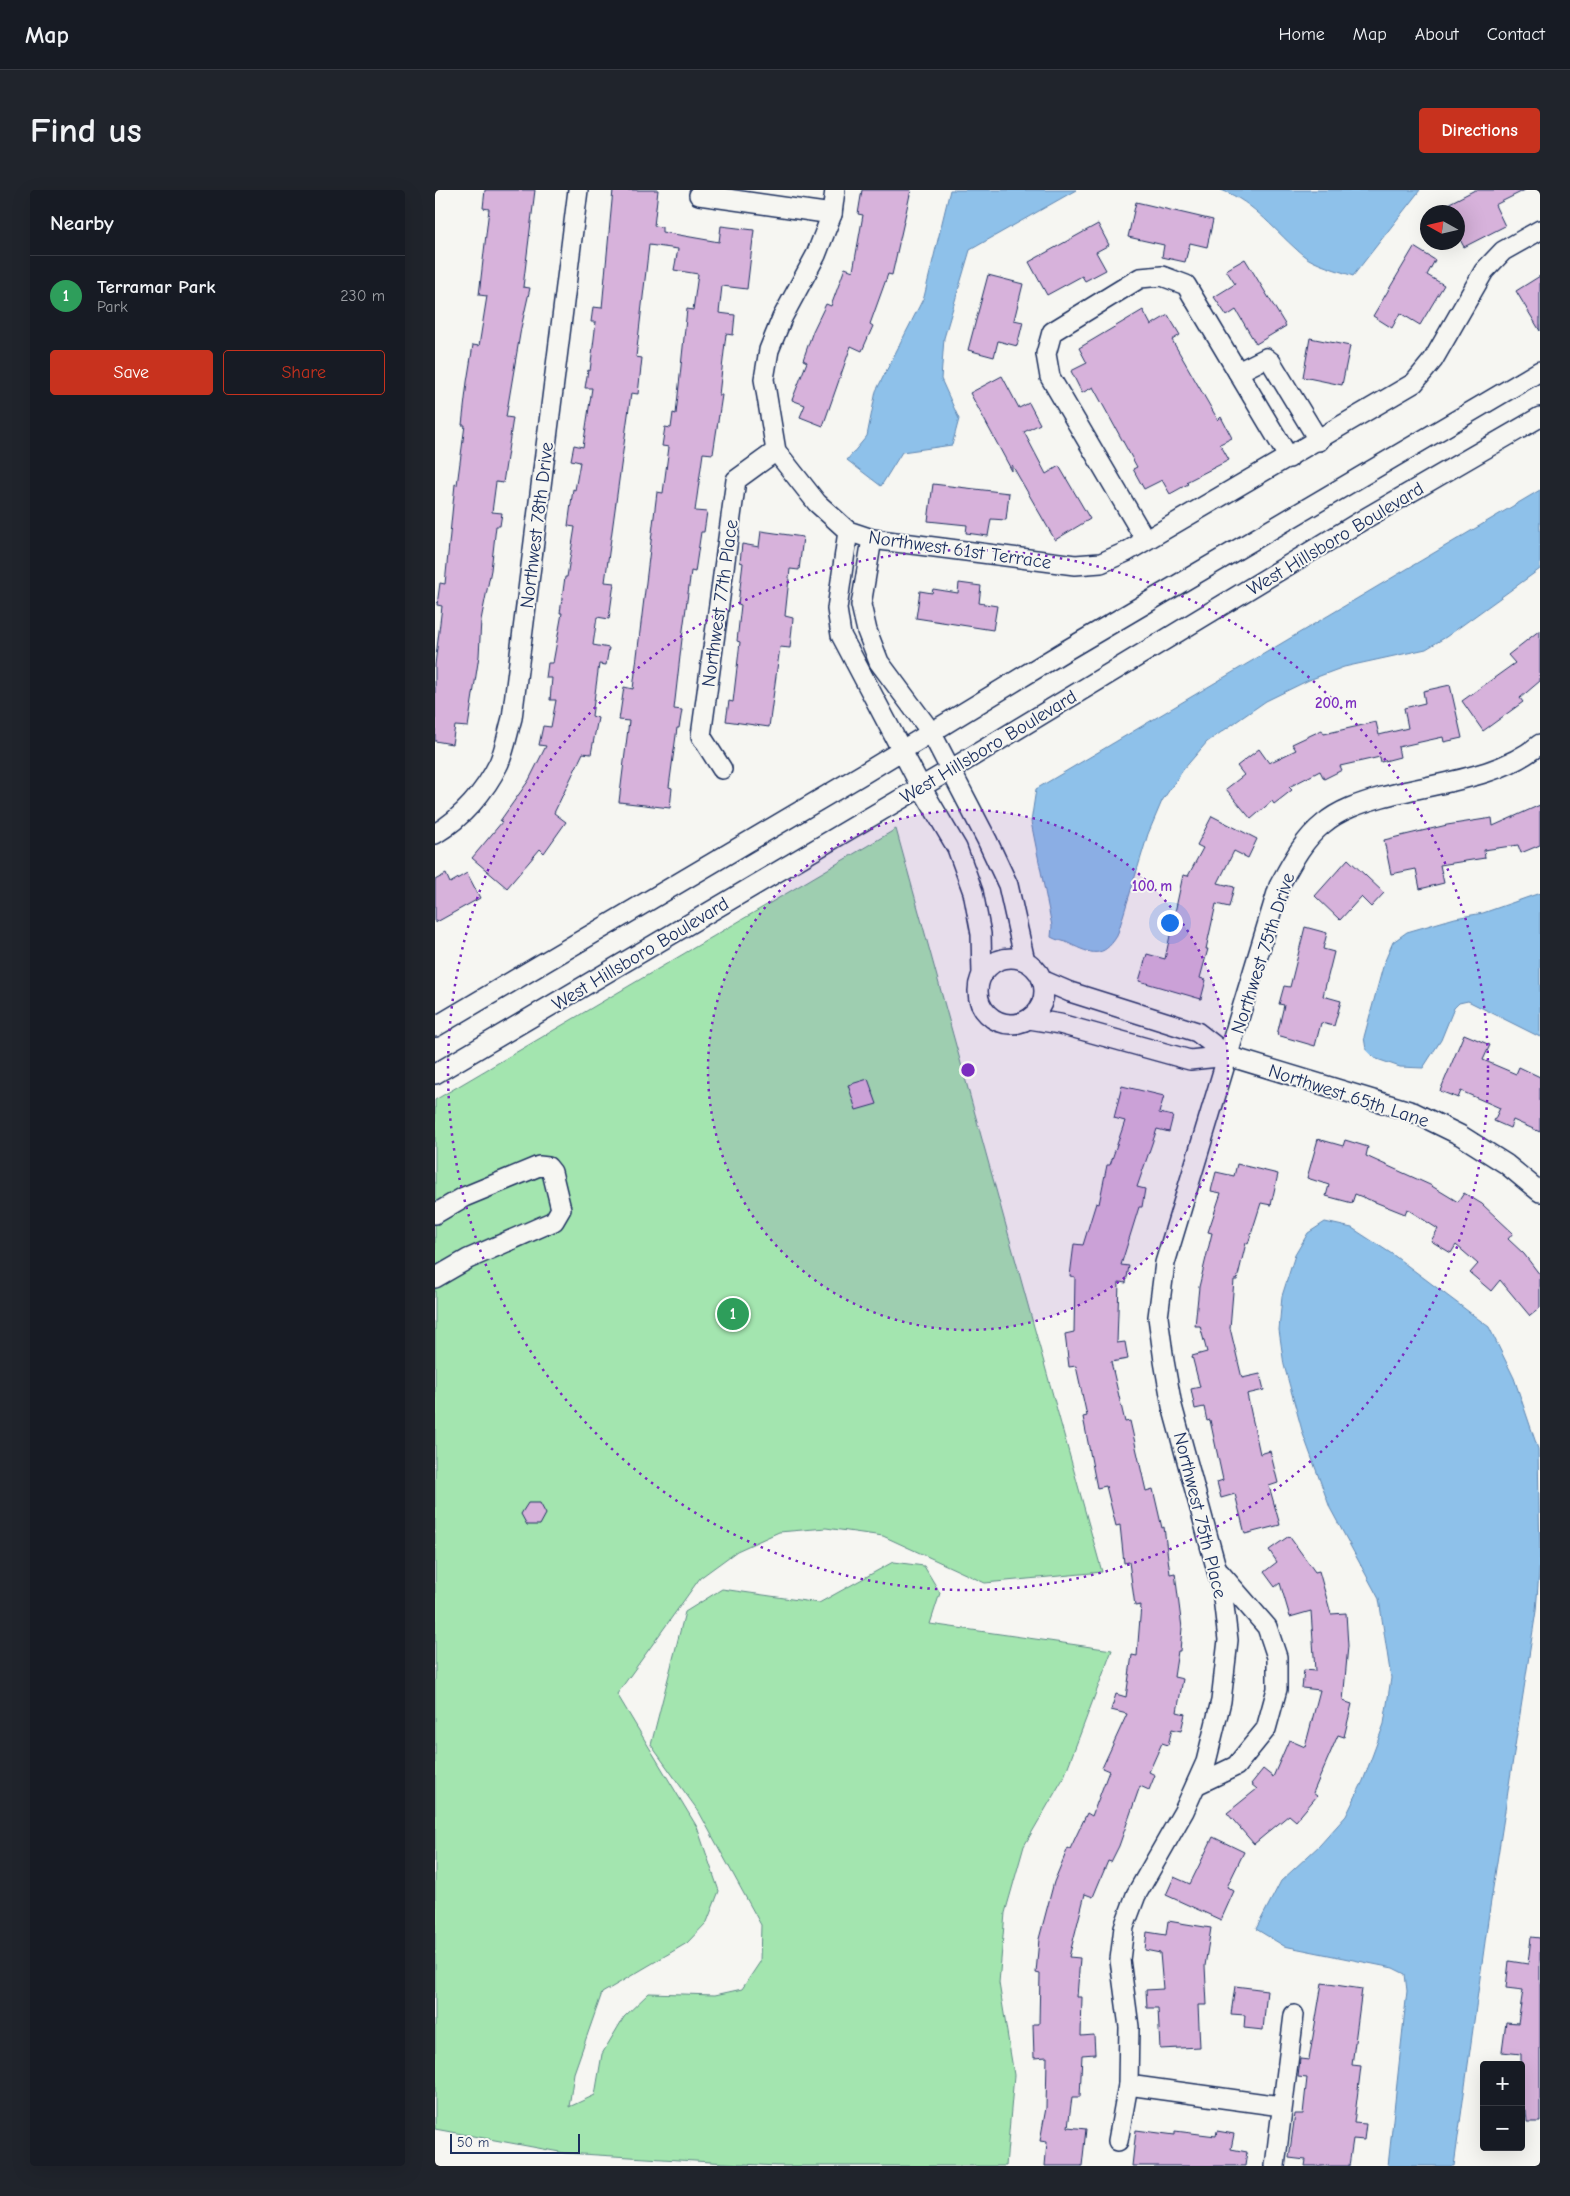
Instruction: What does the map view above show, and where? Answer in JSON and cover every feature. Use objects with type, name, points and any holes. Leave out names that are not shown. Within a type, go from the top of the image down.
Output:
[{"type":"street","name":"Northwest 78th Drive","points":[[435,834],[451,825],[479,796],[499,762],[512,718],[579,190]]},
{"type":"street","points":[[776,451],[764,379],[769,350],[782,318],[816,255],[832,214],[835,190]]},
{"type":"street","points":[[699,195],[832,214]]},
{"type":"street","name":"Northwest 61st Terrace","points":[[776,451],[817,503],[848,531],[871,539],[1075,565],[1101,563],[1126,552],[1145,539],[1289,458],[1414,383],[1433,360],[1485,270],[1503,250],[1540,230]]},
{"type":"street","points":[[1145,539],[1050,377],[1046,354],[1052,332],[1141,278],[1162,276],[1186,285],[1289,458]]},
{"type":"street","points":[[1238,372],[1266,358],[1271,362],[1319,440]]},
{"type":"street","name":"West Hillsboro Boulevard","points":[[435,1027],[1065,651],[1540,371]]},
{"type":"street","name":"West Hillsboro Boulevard","points":[[435,1074],[950,770],[1366,518],[1540,417]]},
{"type":"street","name":"Northwest 77th Place","points":[[721,769],[701,736],[736,480],[776,451]]},
{"type":"street","points":[[848,531],[837,609],[841,634],[921,787],[957,848],[973,892],[981,934],[982,975],[978,997],[989,1016],[998,1022],[1019,1023],[1029,1019],[1037,1011],[1042,1001],[1042,980],[1038,972],[1025,961],[1005,958],[988,967],[982,975]]},
{"type":"street","points":[[871,539],[861,605],[867,631],[879,662],[931,732],[1008,884],[1025,961]]},
{"type":"street","name":"Northwest 75th Drive","points":[[1229,1056],[1279,886],[1296,854],[1323,823],[1357,804],[1410,789],[1495,770],[1532,751],[1540,744]]},
{"type":"street","points":[[1042,980],[1197,1032],[1229,1056]]},
{"type":"street","points":[[1109,1038],[1119,1007]]},
{"type":"street","points":[[1029,1019],[1059,1024],[1191,1060],[1229,1056]]},
{"type":"street","name":"Northwest 65th Lane","points":[[1229,1056],[1413,1112],[1506,1164],[1540,1192]]},
{"type":"street","name":"Northwest 75th Place","points":[[1118,2141],[1128,2085],[1129,2028],[1120,1960],[1125,1927],[1136,1895],[1184,1812],[1206,1762],[1221,1701],[1228,1640],[1218,1571],[1172,1406],[1163,1361],[1158,1317],[1165,1263],[1229,1056]]},
{"type":"street","points":[[435,1214],[464,1197],[539,1166],[548,1168],[552,1172],[561,1209],[554,1221],[484,1251],[435,1278]]},
{"type":"street","points":[[1196,1785],[1236,1766],[1266,1729],[1277,1689],[1277,1657],[1267,1627],[1218,1571]]},
{"type":"street","points":[[1275,2166],[1281,2106],[1294,2015]]},
{"type":"street","points":[[1128,2085],[1281,2106]]},
{"type":"green space","points":[[896,829],[1102,1572],[985,1583],[883,1536],[826,1528],[779,1532],[737,1551],[700,1578],[617,1694],[697,1827],[719,1891],[707,1922],[687,1943],[602,1993],[574,2073],[569,2107],[595,2095],[602,2054],[624,2017],[649,1993],[715,1995],[742,1989],[760,1962],[761,1925],[699,1812],[651,1745],[685,1612],[722,1589],[819,1603],[893,1562],[924,1566],[940,1593],[930,1624],[1112,1650],[1064,1777],[1024,1846],[1005,1913],[999,1983],[1014,2075],[1006,2166],[776,2166],[565,2153],[435,2129],[435,1100]]},
{"type":"water","points":[[950,190],[1076,190],[970,250],[944,338],[941,379],[959,419],[952,445],[902,452],[881,486],[847,460],[867,436],[876,391],[924,297]]},
{"type":"water","points":[[1221,190],[1420,190],[1353,276],[1307,258],[1255,210],[1233,195]]},
{"type":"water","points":[[1540,490],[1540,569],[1446,637],[1426,649],[1344,667],[1309,680],[1266,701],[1207,742],[1183,770],[1162,801],[1148,834],[1117,936],[1112,943],[1102,951],[1090,952],[1051,937],[1052,926],[1031,822],[1036,789]]},
{"type":"water","points":[[1540,893],[1540,1037],[1468,1001],[1459,1003],[1454,1008],[1441,1040],[1423,1068],[1400,1067],[1374,1058],[1366,1050],[1364,1037],[1384,963],[1393,942],[1407,932],[1455,918],[1483,913]]},
{"type":"water","points":[[1325,1222],[1352,1228],[1392,1254],[1489,1327],[1514,1378],[1538,1449],[1540,1559],[1536,1611],[1488,1920],[1454,2166],[1388,2166],[1407,1991],[1405,1974],[1393,1968],[1284,1946],[1256,1929],[1281,1881],[1320,1845],[1346,1816],[1363,1781],[1384,1724],[1391,1678],[1379,1599],[1330,1508],[1303,1434],[1284,1365],[1279,1330],[1282,1296],[1295,1255],[1308,1233]]},
{"type":"building","points":[[485,190],[535,190],[523,287],[530,288],[521,328],[506,417],[513,418],[503,483],[496,482],[492,512],[502,513],[500,526],[496,526],[491,570],[481,620],[479,656],[468,727],[455,726],[452,744],[435,741],[435,665],[442,606],[437,605],[440,583],[445,584],[455,484],[457,485],[465,425],[462,425],[467,382],[473,345],[479,346],[487,296],[479,295],[489,209],[483,208]]},
{"type":"building","points":[[613,190],[658,190],[654,226],[662,227],[662,232],[719,242],[721,226],[754,230],[747,289],[722,286],[719,313],[735,315],[733,335],[726,334],[719,395],[722,395],[713,454],[703,453],[695,511],[707,512],[704,532],[701,532],[695,572],[691,571],[683,630],[674,709],[682,710],[679,728],[677,728],[669,787],[672,788],[670,808],[619,802],[629,721],[619,720],[624,687],[633,689],[657,492],[663,493],[669,447],[662,446],[665,427],[671,428],[673,413],[676,414],[687,309],[693,310],[698,274],[674,270],[678,249],[649,245],[636,357],[642,358],[638,394],[631,393],[605,582],[614,583],[609,619],[597,617],[593,645],[609,648],[606,665],[599,664],[592,716],[598,718],[591,754],[583,753],[554,813],[566,822],[544,853],[540,849],[507,888],[472,858],[502,822],[500,821],[529,780],[546,746],[539,745],[543,726],[551,727],[556,700],[550,700],[552,678],[546,678],[548,663],[553,663],[562,613],[560,613],[565,577],[567,577],[575,527],[568,526],[573,489],[575,490],[580,462],[571,460],[574,445],[583,447],[592,388],[585,388],[588,370],[590,371],[596,322],[591,322],[593,307],[602,308]]},
{"type":"building","points":[[862,190],[911,190],[892,275],[888,274],[870,324],[873,326],[862,351],[851,346],[823,426],[800,417],[805,405],[792,400],[807,362],[803,360],[813,331],[826,304],[831,306],[845,268],[853,271],[863,215],[858,214]]},
{"type":"building","points":[[1475,190],[1525,190],[1495,205],[1505,226],[1465,246],[1465,205],[1446,205]]},
{"type":"building","points":[[1136,202],[1213,220],[1207,247],[1190,243],[1185,262],[1162,257],[1164,245],[1128,237]]},
{"type":"building","points":[[1098,224],[1109,245],[1096,252],[1106,270],[1085,281],[1082,276],[1047,295],[1029,262]]},
{"type":"building","points":[[1414,247],[1435,260],[1427,275],[1444,285],[1420,325],[1400,313],[1392,328],[1373,316]]},
{"type":"building","points":[[1245,259],[1286,326],[1256,344],[1236,310],[1227,316],[1214,297],[1235,284],[1226,270]]},
{"type":"building","points":[[988,275],[1023,284],[1014,320],[1023,322],[1017,346],[998,341],[994,357],[968,350]]},
{"type":"building","points":[[1540,276],[1540,331],[1516,291]]},
{"type":"building","points":[[1143,310],[1151,325],[1168,315],[1180,335],[1172,340],[1218,420],[1221,417],[1232,438],[1220,444],[1229,460],[1186,482],[1188,484],[1170,494],[1162,480],[1144,489],[1133,469],[1137,467],[1093,387],[1082,393],[1071,371],[1087,363],[1079,348]]},
{"type":"building","points":[[1310,338],[1350,346],[1342,385],[1303,377]]},
{"type":"building","points":[[1002,376],[1019,408],[1029,403],[1040,424],[1024,432],[1046,474],[1059,466],[1090,519],[1055,540],[1012,465],[1012,471],[970,393]]},
{"type":"building","points":[[933,484],[1009,493],[1006,520],[991,519],[988,536],[966,533],[967,525],[928,521]]},
{"type":"building","points":[[761,531],[803,537],[799,570],[790,569],[785,616],[793,618],[790,648],[780,647],[769,727],[726,721],[729,701],[733,702],[740,642],[737,641],[741,605],[738,604],[743,563],[740,562],[742,544],[759,547]]},
{"type":"building","points":[[959,583],[981,586],[979,603],[997,606],[993,630],[916,618],[920,591],[932,593],[933,589],[958,593]]},
{"type":"building","points":[[1540,630],[1540,681],[1520,698],[1523,702],[1483,731],[1462,701],[1515,663],[1508,655]]},
{"type":"building","points":[[1450,685],[1462,738],[1444,742],[1443,737],[1398,747],[1400,757],[1381,762],[1380,757],[1340,766],[1342,770],[1324,779],[1320,771],[1289,787],[1292,790],[1274,804],[1272,801],[1251,819],[1226,789],[1244,775],[1237,766],[1259,749],[1269,763],[1296,750],[1292,744],[1322,730],[1324,734],[1376,722],[1379,735],[1408,728],[1404,708],[1425,703],[1423,691]]},
{"type":"building","points":[[1540,805],[1540,845],[1521,853],[1518,845],[1484,850],[1485,858],[1440,865],[1444,883],[1420,889],[1416,869],[1391,874],[1384,840],[1447,825],[1492,818],[1493,826]]},
{"type":"building","points":[[1212,816],[1257,839],[1248,858],[1234,851],[1218,883],[1234,887],[1229,907],[1216,904],[1206,949],[1208,949],[1200,978],[1206,980],[1201,999],[1139,981],[1147,954],[1165,959],[1183,875],[1188,876],[1203,848],[1197,845]]},
{"type":"building","points":[[1348,859],[1384,893],[1371,907],[1361,897],[1340,920],[1315,896]]},
{"type":"building","points":[[467,873],[480,898],[435,923],[435,880],[446,874],[450,883]]},
{"type":"building","points":[[1305,927],[1327,933],[1323,949],[1334,952],[1323,996],[1341,1001],[1334,1026],[1321,1023],[1315,1046],[1277,1035],[1284,1005],[1279,1004],[1284,986],[1290,987]]},
{"type":"building","points":[[1464,1034],[1490,1045],[1483,1060],[1516,1074],[1519,1067],[1540,1077],[1540,1132],[1513,1120],[1510,1128],[1494,1121],[1500,1108],[1461,1091],[1458,1098],[1440,1091]]},
{"type":"building","points":[[868,1079],[877,1104],[856,1110],[848,1085]]},
{"type":"building","points":[[1122,1086],[1164,1096],[1159,1113],[1173,1116],[1169,1132],[1157,1129],[1137,1187],[1145,1189],[1142,1207],[1139,1207],[1121,1265],[1129,1266],[1126,1283],[1119,1282],[1117,1343],[1125,1342],[1128,1359],[1111,1362],[1125,1422],[1130,1421],[1146,1491],[1153,1489],[1162,1528],[1164,1527],[1170,1574],[1175,1573],[1182,1628],[1180,1651],[1178,1651],[1174,1677],[1183,1679],[1177,1712],[1185,1714],[1181,1731],[1172,1729],[1168,1745],[1162,1743],[1149,1772],[1155,1775],[1149,1790],[1140,1786],[1119,1846],[1111,1862],[1108,1861],[1093,1897],[1085,1894],[1069,1957],[1080,1958],[1077,1997],[1082,1997],[1081,2036],[1094,2035],[1095,2054],[1082,2055],[1080,2097],[1072,2097],[1068,2127],[1086,2129],[1082,2166],[1045,2166],[1047,2142],[1040,2141],[1046,2108],[1047,2057],[1034,2058],[1033,2024],[1039,2024],[1040,1974],[1036,1973],[1039,1939],[1054,1882],[1068,1848],[1070,1849],[1087,1813],[1092,1816],[1109,1771],[1102,1768],[1127,1714],[1111,1710],[1116,1694],[1126,1697],[1132,1655],[1137,1656],[1141,1605],[1135,1606],[1129,1562],[1124,1563],[1120,1525],[1116,1526],[1106,1486],[1097,1488],[1083,1417],[1087,1416],[1076,1366],[1069,1367],[1065,1334],[1074,1332],[1075,1277],[1070,1276],[1074,1244],[1083,1245],[1096,1203],[1099,1204],[1107,1165],[1110,1165],[1125,1121],[1114,1118]]},
{"type":"building","points":[[1318,1139],[1343,1146],[1345,1140],[1368,1147],[1366,1156],[1430,1185],[1458,1202],[1464,1193],[1482,1204],[1513,1233],[1508,1239],[1524,1254],[1540,1275],[1540,1308],[1530,1316],[1500,1280],[1491,1291],[1470,1273],[1478,1264],[1456,1245],[1451,1253],[1431,1241],[1438,1229],[1407,1209],[1405,1214],[1355,1194],[1352,1203],[1326,1196],[1329,1185],[1307,1178]]},
{"type":"building","points":[[1237,1164],[1278,1174],[1271,1205],[1261,1203],[1248,1244],[1246,1243],[1237,1280],[1234,1280],[1230,1328],[1242,1378],[1260,1374],[1264,1390],[1247,1394],[1260,1454],[1270,1451],[1278,1483],[1269,1486],[1280,1525],[1245,1534],[1235,1494],[1221,1498],[1217,1482],[1223,1480],[1210,1420],[1207,1421],[1204,1407],[1195,1409],[1191,1389],[1200,1387],[1192,1356],[1207,1352],[1200,1326],[1195,1326],[1199,1287],[1212,1233],[1208,1232],[1221,1193],[1211,1191],[1216,1172],[1234,1176]]},
{"type":"building","points":[[528,1503],[540,1503],[546,1514],[540,1525],[527,1525],[521,1514]]},
{"type":"building","points":[[1289,1536],[1315,1572],[1319,1571],[1331,1614],[1346,1613],[1348,1646],[1343,1701],[1352,1704],[1344,1737],[1338,1735],[1313,1793],[1317,1796],[1296,1821],[1289,1815],[1254,1844],[1227,1813],[1257,1789],[1251,1784],[1263,1769],[1273,1777],[1289,1740],[1305,1747],[1320,1690],[1302,1688],[1304,1670],[1315,1671],[1311,1611],[1290,1617],[1280,1583],[1275,1587],[1264,1572],[1277,1562],[1269,1550]]},
{"type":"building","points":[[1213,1837],[1244,1852],[1227,1887],[1234,1891],[1221,1920],[1166,1895],[1174,1877],[1190,1884]]},
{"type":"building","points":[[1168,1921],[1211,1928],[1205,1966],[1207,2005],[1198,2005],[1200,2047],[1160,2049],[1158,2008],[1147,2008],[1146,1990],[1163,1989],[1160,1953],[1145,1950],[1147,1932],[1166,1935]]},
{"type":"building","points":[[1531,1937],[1540,1938],[1540,2122],[1527,2122],[1525,2110],[1525,2061],[1521,2061],[1521,2054],[1502,2052],[1506,2022],[1518,2023],[1523,1990],[1506,1988],[1509,1961],[1528,1964]]},
{"type":"building","points":[[1322,1983],[1362,1989],[1352,2065],[1361,2066],[1354,2123],[1366,2124],[1364,2140],[1353,2139],[1349,2166],[1305,2166],[1306,2160],[1289,2158],[1295,2114],[1303,2114],[1307,2078],[1298,2077],[1300,2059],[1309,2060]]},
{"type":"building","points":[[1235,1986],[1267,1990],[1263,2030],[1244,2028],[1245,2015],[1231,2014]]},
{"type":"building","points":[[1136,2130],[1175,2135],[1175,2131],[1216,2136],[1217,2131],[1234,2134],[1231,2149],[1247,2152],[1245,2166],[1132,2166]]},
{"type":"place","name":"Terramar Park","points":[[733,1314]]}]
